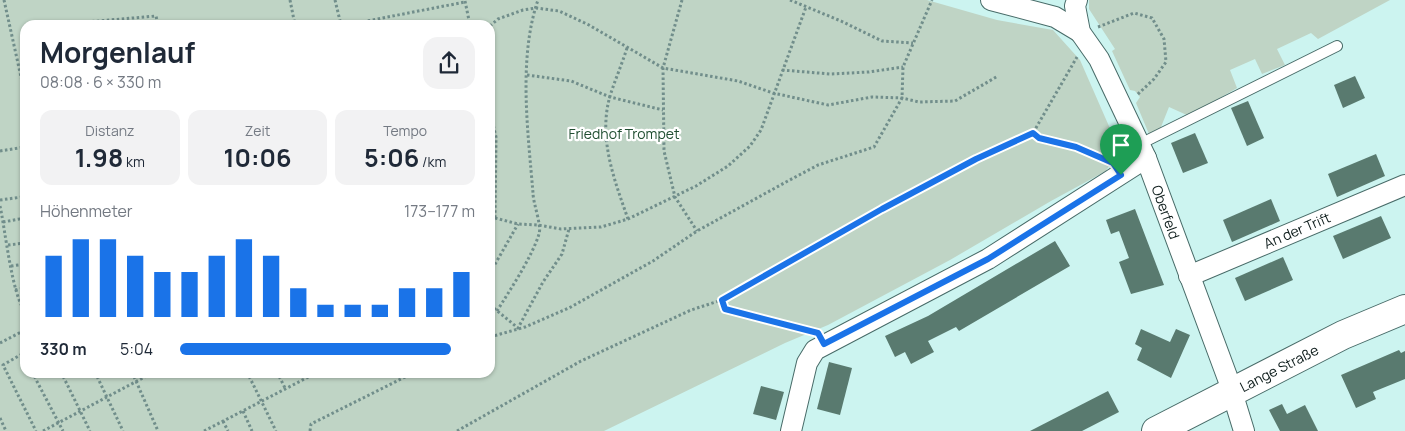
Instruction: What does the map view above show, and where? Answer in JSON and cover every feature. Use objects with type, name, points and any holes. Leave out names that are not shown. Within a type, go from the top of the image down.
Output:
[{"type":"street","points":[[991,0],[1055,17],[1080,32]]},
{"type":"street","name":"Oberfeld","points":[[1077,0],[1075,6],[1080,32],[1099,59],[1143,151],[1232,392],[1244,431]]},
{"type":"street","points":[[791,431],[807,363],[815,350],[988,259],[1121,175],[1143,151]]},
{"type":"street","name":"An der Trift","points":[[1189,276],[1405,184]]},
{"type":"street","name":"Lange Straße","points":[[1156,431],[1343,335],[1405,309]]},
{"type":"lane","points":[[1143,151],[1338,46]]},
{"type":"path","points":[[4,0],[20,72]]},
{"type":"path","points":[[290,0],[294,20]]},
{"type":"path","points":[[335,0],[340,20]]},
{"type":"path","points":[[518,328],[497,311],[540,232],[533,199],[527,75],[529,36],[538,0]]},
{"type":"path","points":[[682,0],[663,68],[664,152],[675,197],[697,231]]},
{"type":"path","points":[[790,0],[841,21],[882,41],[913,43]]},
{"type":"path","points":[[495,335],[518,328],[525,328],[569,308],[653,261],[697,231],[818,165],[874,147],[902,98],[903,67],[932,0]]},
{"type":"path","points":[[372,20],[465,1],[469,20]]},
{"type":"path","points":[[495,133],[495,218],[518,224],[561,229],[601,227],[628,219],[675,197],[728,166],[750,146],[761,130],[806,7]]},
{"type":"path","points":[[495,22],[522,10],[536,8],[559,11],[663,68],[738,81],[773,93],[828,105],[872,97],[902,98],[919,102],[955,101],[998,76]]},
{"type":"path","points":[[457,431],[581,361],[691,310],[722,300],[882,209],[976,159],[1033,133],[1078,56],[1080,32],[1134,13],[1152,18],[1164,39],[1166,62],[1154,79],[1123,108]]},
{"type":"path","points":[[100,20],[156,16],[157,20]]},
{"type":"path","points":[[627,48],[610,97],[605,131],[611,172],[628,219]]},
{"type":"path","points":[[782,70],[830,74],[869,72],[903,67]]},
{"type":"path","points":[[527,75],[571,81],[610,97],[663,110]]},
{"type":"path","points":[[1033,133],[1039,138],[1076,147],[1113,163],[1121,175]]},
{"type":"path","points":[[0,151],[20,148]]},
{"type":"path","points":[[0,200],[20,197]]},
{"type":"path","points":[[0,206],[15,290],[20,303]]},
{"type":"path","points":[[3,222],[20,219]]},
{"type":"path","points":[[495,264],[518,224]]},
{"type":"path","points":[[518,328],[543,282],[562,254],[569,229]]},
{"type":"path","points":[[8,245],[20,244]]},
{"type":"path","points":[[11,266],[20,265]]},
{"type":"path","points":[[15,290],[20,289]]},
{"type":"path","points":[[722,300],[725,309],[818,333],[824,344]]},
{"type":"path","points":[[0,343],[20,333]]},
{"type":"path","points":[[20,355],[2,365],[36,431]]},
{"type":"path","points":[[35,378],[63,431]]},
{"type":"path","points":[[64,378],[90,431]]},
{"type":"path","points":[[98,378],[122,431]]},
{"type":"path","points":[[134,378],[158,431]]},
{"type":"path","points":[[43,431],[143,378]]},
{"type":"path","points":[[249,378],[276,431]]},
{"type":"path","points":[[280,378],[286,390]]},
{"type":"path","points":[[205,431],[308,378]]},
{"type":"path","points":[[310,431],[311,424],[403,378]]},
{"type":"path","points":[[243,411],[252,431]]},
{"type":"path","points":[[0,418],[6,431]]},
{"type":"path","points":[[223,421],[228,431]]},
{"type":"green space","name":"Friedhof Trompet","points":[[0,0],[927,0],[997,20],[1053,30],[1080,60],[1119,149],[1106,171],[950,260],[828,325],[785,343],[604,431],[0,431]]},
{"type":"green space","points":[[1089,0],[1390,0],[1318,39],[1311,33],[1277,49],[1285,65],[1262,74],[1255,59],[1230,70],[1237,88],[1189,116],[1169,107],[1159,132],[1149,134],[1136,103],[1140,97],[1135,91],[1130,90],[1112,51],[1115,49],[1089,9]]},
{"type":"building","points":[[1355,76],[1365,98],[1343,108],[1334,85]]},
{"type":"building","points":[[1248,101],[1264,138],[1247,146],[1231,108]]},
{"type":"building","points":[[1195,133],[1208,163],[1183,173],[1171,143]]},
{"type":"building","points":[[1376,154],[1385,176],[1337,197],[1328,174]]},
{"type":"building","points":[[1271,199],[1280,221],[1232,242],[1223,220]]},
{"type":"building","points":[[1135,209],[1164,285],[1131,294],[1119,262],[1129,258],[1119,231],[1111,234],[1106,220]]},
{"type":"building","points":[[1381,216],[1391,238],[1343,259],[1333,236]]},
{"type":"building","points":[[1055,241],[1070,266],[959,331],[956,327],[928,341],[934,352],[911,364],[905,352],[895,357],[885,336],[928,316]]},
{"type":"building","points":[[1283,257],[1293,280],[1245,301],[1235,278]]},
{"type":"building","points":[[1141,329],[1170,342],[1176,329],[1190,335],[1171,378],[1137,360],[1142,348],[1135,344]]},
{"type":"building","points":[[1399,350],[1401,353],[1405,351],[1405,379],[1373,392],[1376,399],[1356,408],[1341,375]]},
{"type":"building","points":[[829,362],[852,368],[840,415],[817,409]]},
{"type":"building","points":[[761,386],[784,392],[776,420],[753,414]]},
{"type":"building","points":[[1108,391],[1119,412],[1082,431],[1030,431]]},
{"type":"building","points":[[1282,404],[1287,414],[1305,405],[1318,431],[1280,431],[1269,410]]},
{"type":"route","points":[[1033,133],[1039,138],[1076,147],[1113,163],[1121,175],[988,259],[824,344],[818,333],[725,309],[722,300],[882,209],[976,159],[1033,133]]}]
